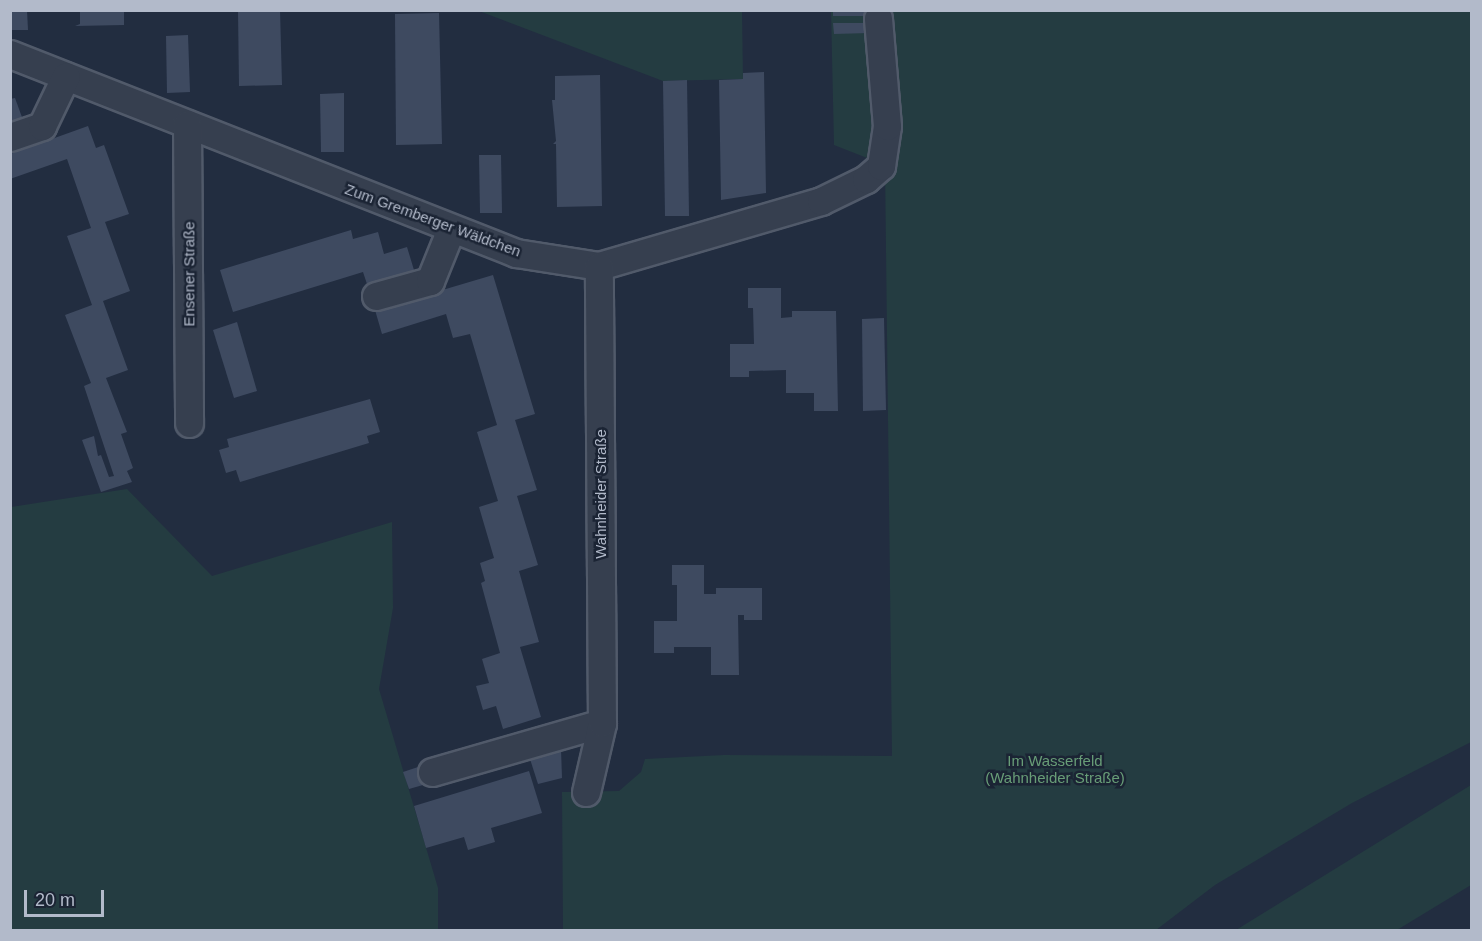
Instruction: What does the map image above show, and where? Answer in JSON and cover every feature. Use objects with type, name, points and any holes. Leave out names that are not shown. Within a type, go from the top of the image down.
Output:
[{"type":"street","name":"Zum Gremberger Wäldchen","points":[[10,54],[516,253],[599,266],[821,201],[866,179],[881,166],[886,126],[878,18]]},
{"type":"street","points":[[10,137],[42,126],[66,76]]},
{"type":"street","name":"Ensener Straße","points":[[187,124],[189,423]]},
{"type":"street","points":[[376,296],[430,281],[451,229]]},
{"type":"street","name":"Wahnheider Straße","points":[[586,792],[602,723],[599,266]]},
{"type":"street","points":[[432,772],[602,723]]},
{"type":"green space","points":[[479,11],[742,11],[743,79],[663,81]]},
{"type":"green space","name":"Im Wasserfeld (Wahnheider Straße)","points":[[831,11],[1471,11],[1471,742],[1352,803],[1215,885],[1156,930],[563,930],[562,792],[619,791],[641,772],[645,759],[724,755],[892,756],[885,165],[834,145]]},
{"type":"green space","points":[[127,489],[212,576],[392,522],[393,608],[379,689],[438,888],[438,930],[11,930],[11,507]]},
{"type":"green space","points":[[1471,785],[1471,885],[1397,930],[1236,930]]},
{"type":"building","points":[[10,10],[27,10],[28,30],[10,30]]},
{"type":"building","points":[[80,10],[124,10],[124,25],[75,26],[80,24]]},
{"type":"building","points":[[238,10],[280,10],[282,85],[239,86]]},
{"type":"building","points":[[833,10],[868,10],[868,16],[833,16]]},
{"type":"building","points":[[439,13],[442,144],[396,145],[395,14]]},
{"type":"building","points":[[833,23],[868,23],[869,33],[834,34]]},
{"type":"building","points":[[188,35],[190,92],[167,93],[166,36]]},
{"type":"building","points":[[764,72],[766,193],[721,200],[719,80],[743,79],[743,73]]},
{"type":"building","points":[[600,75],[602,206],[557,207],[556,144],[553,144],[556,141],[552,100],[555,100],[555,76]]},
{"type":"building","points":[[687,80],[689,216],[665,216],[663,81]]},
{"type":"building","points":[[344,93],[344,152],[321,152],[320,94]]},
{"type":"building","points":[[15,98],[23,120],[10,125],[10,99]]},
{"type":"building","points":[[88,126],[96,148],[104,145],[129,214],[105,222],[130,291],[103,301],[128,370],[106,378],[127,432],[121,434],[133,468],[127,471],[132,482],[101,492],[82,440],[94,436],[98,456],[101,455],[109,477],[114,476],[84,386],[91,383],[65,315],[92,305],[67,236],[91,228],[67,159],[10,179],[10,154]]},
{"type":"building","points":[[479,155],[501,155],[502,213],[480,213]]},
{"type":"building","points":[[351,230],[353,239],[378,232],[384,254],[407,247],[414,270],[367,284],[363,272],[233,312],[220,270]]},
{"type":"building","points":[[493,275],[535,414],[515,420],[537,490],[517,496],[538,565],[519,571],[539,642],[520,647],[541,717],[503,729],[496,706],[483,710],[476,686],[489,683],[482,659],[500,653],[481,583],[485,581],[480,563],[494,558],[479,507],[498,501],[477,432],[497,425],[470,334],[453,338],[446,314],[382,334],[375,310]]},
{"type":"building","points":[[748,288],[781,288],[781,318],[792,317],[792,311],[836,311],[838,411],[814,411],[814,393],[786,393],[786,370],[749,371],[749,377],[730,377],[730,344],[754,344],[753,308],[748,308]]},
{"type":"building","points":[[884,318],[886,410],[863,411],[862,319]]},
{"type":"building","points":[[237,322],[257,391],[234,398],[213,330]]},
{"type":"building","points":[[370,399],[380,432],[367,436],[369,443],[240,482],[236,470],[226,473],[219,450],[229,447],[227,439]]},
{"type":"building","points":[[672,565],[704,565],[704,594],[716,594],[716,588],[762,588],[762,620],[744,620],[744,615],[738,615],[739,675],[711,675],[711,647],[674,647],[674,653],[654,653],[654,621],[677,621],[677,585],[672,585]]},
{"type":"building","points":[[561,749],[562,778],[538,784],[530,759]]},
{"type":"building","points":[[424,765],[430,783],[409,789],[403,772]]},
{"type":"building","points":[[529,771],[542,813],[491,828],[495,842],[468,850],[464,837],[426,848],[414,806]]}]
